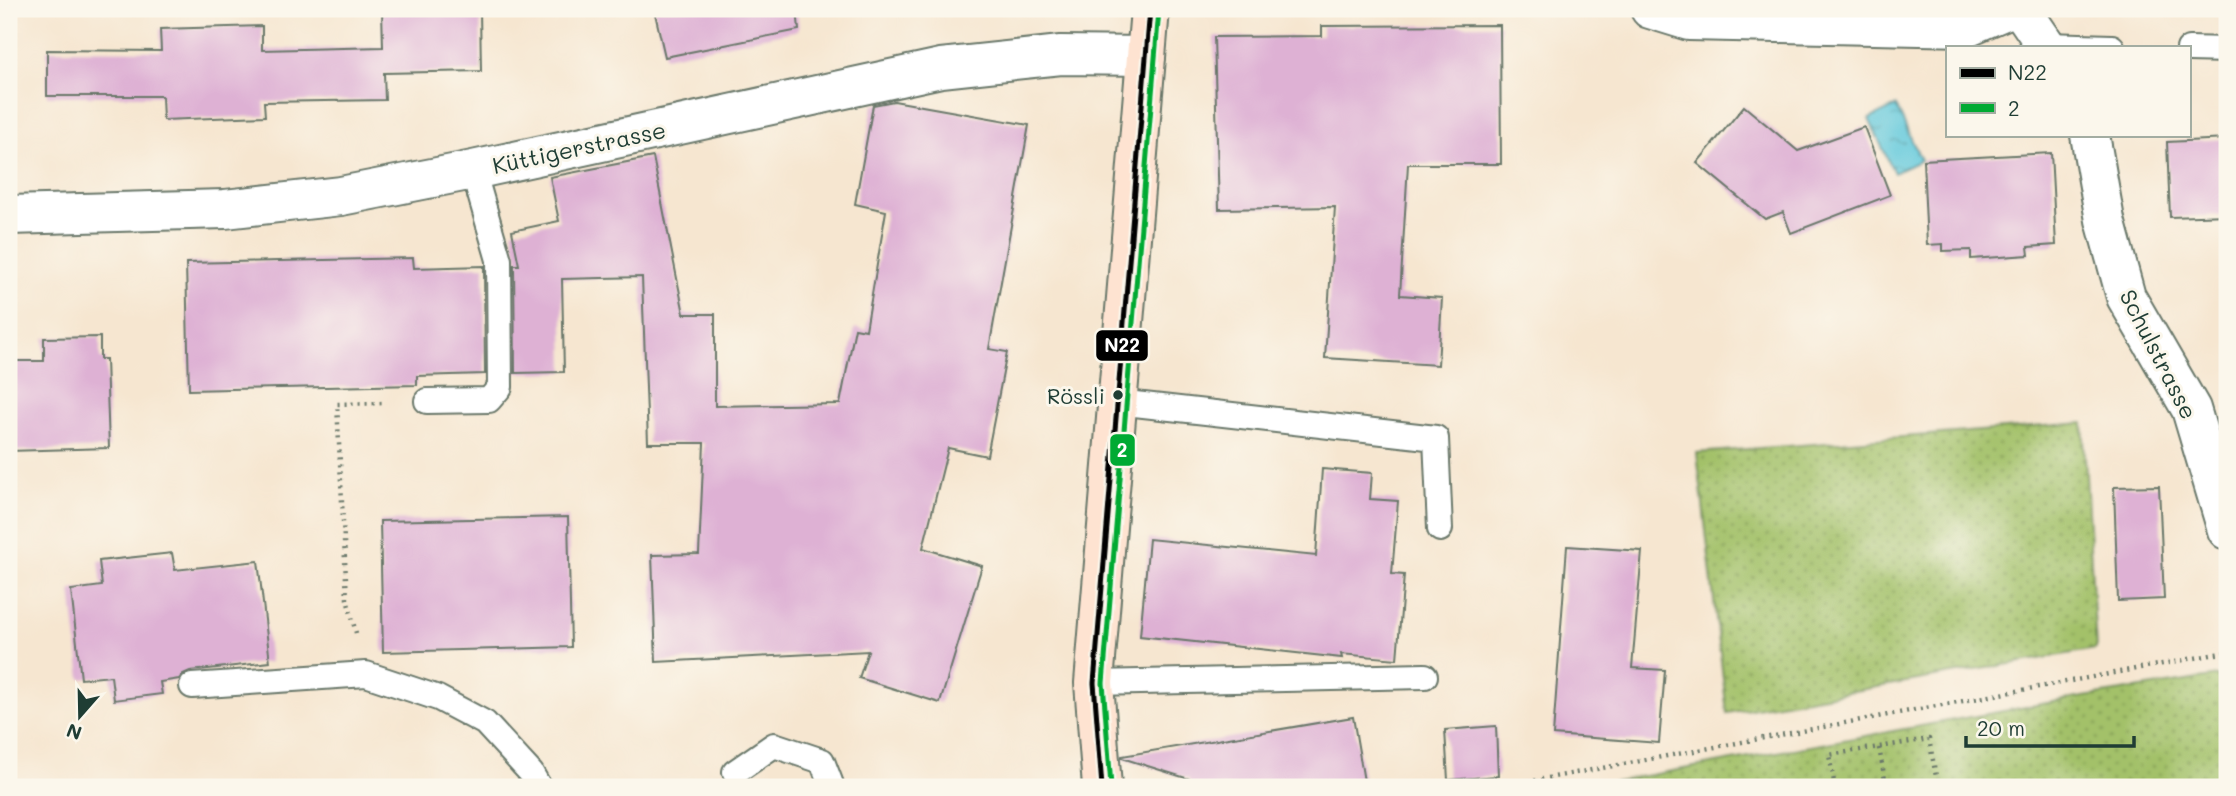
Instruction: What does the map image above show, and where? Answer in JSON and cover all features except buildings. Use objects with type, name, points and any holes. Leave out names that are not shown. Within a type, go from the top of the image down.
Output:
[{"type":"main road","points":[[1102,787],[1094,683],[1150,9]]},
{"type":"street","points":[[1650,9],[1689,21],[1966,27],[2008,9]]},
{"type":"street","points":[[2021,9],[2046,46]]},
{"type":"street","name":"Küttigerstrasse","points":[[9,215],[225,209],[341,196],[473,170],[941,68],[1061,55],[1146,57]]},
{"type":"street","name":"Schulstrasse","points":[[2090,136],[2105,220],[2126,297],[2191,409],[2227,530]]},
{"type":"lane","points":[[2021,9],[2047,46]]},
{"type":"lane","points":[[2190,49],[2227,50]]},
{"type":"lane","points":[[427,401],[489,400],[500,387],[499,260],[473,170]]},
{"type":"lane","points":[[1117,402],[1436,438],[1440,529]]},
{"type":"lane","points":[[192,687],[366,674],[438,698],[485,723],[531,773],[539,787]]},
{"type":"lane","points":[[1094,683],[1425,676]]},
{"type":"lane","points":[[735,772],[774,745],[822,761],[832,787]]},
{"type":"path","points":[[366,674],[347,599],[337,404],[427,401]]},
{"type":"path","points":[[1500,787],[2227,652]]},
{"type":"path","points":[[1835,787],[1829,755],[1929,739],[1937,786],[1928,787]]},
{"type":"path","points":[[1878,747],[1886,785]]},
{"type":"path","points":[[1880,787],[1895,787]]},
{"type":"green space","points":[[2083,423],[2096,649],[1727,713],[1697,453]]},
{"type":"green space","points":[[2218,676],[2227,708],[2227,787],[1584,787],[2058,701]]},
{"type":"water","points":[[1896,106],[1921,160],[1894,173],[1869,119]]},
{"type":"transit line","name":"N22","points":[[1102,787],[1094,683],[1150,9]]},
{"type":"transit line","name":"2","points":[[1111,786],[1103,683],[1159,10]]},
{"type":"place","name":"Rössli","points":[[1118,395]]}]
